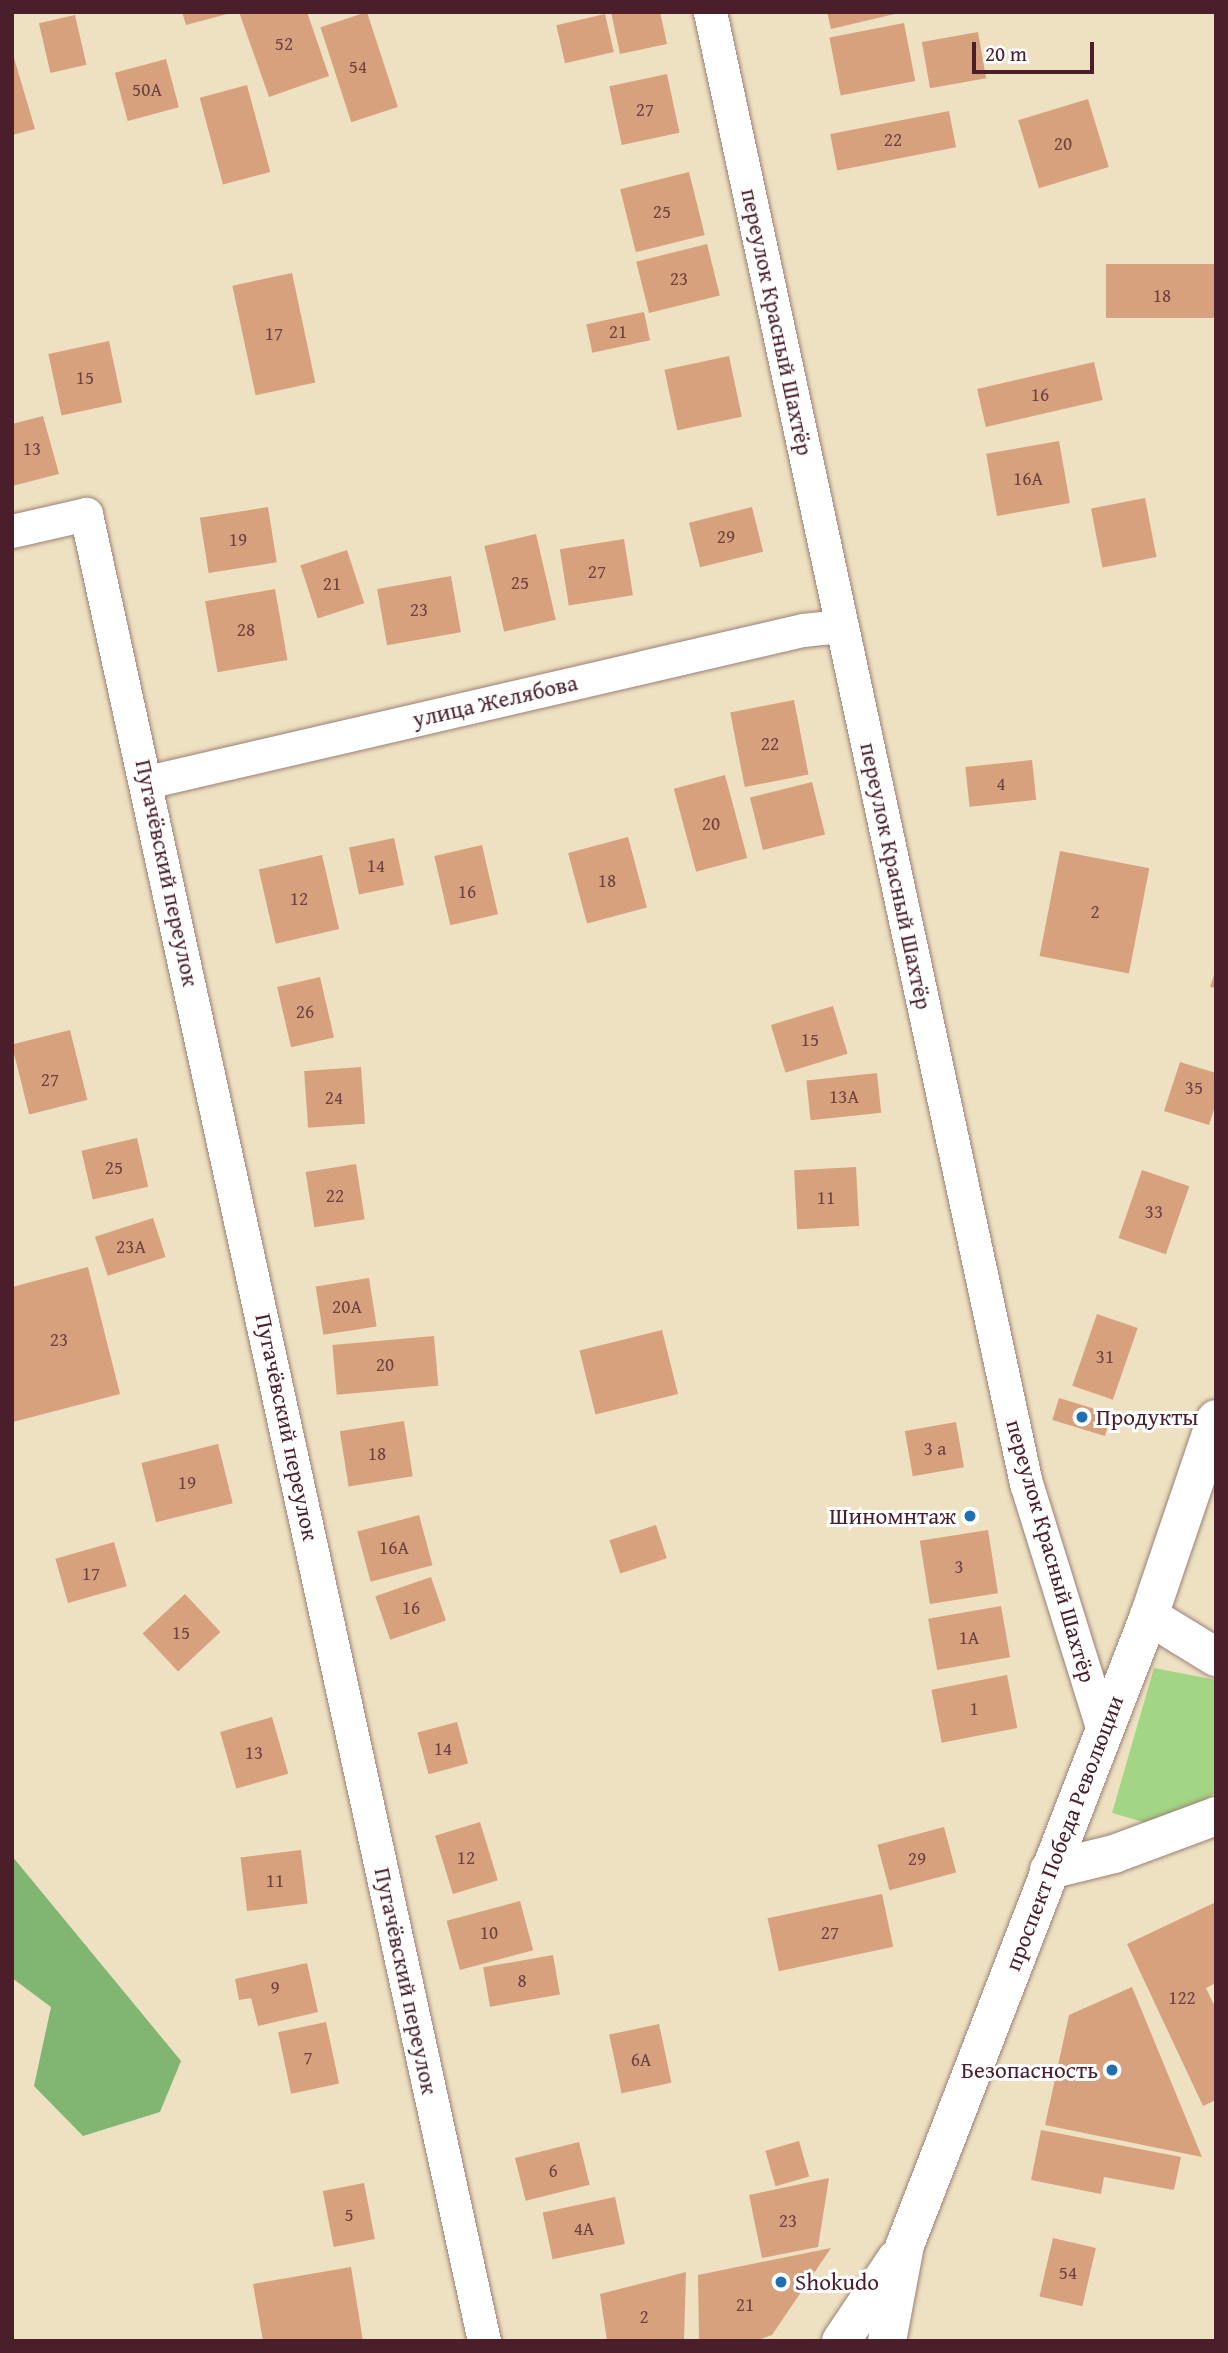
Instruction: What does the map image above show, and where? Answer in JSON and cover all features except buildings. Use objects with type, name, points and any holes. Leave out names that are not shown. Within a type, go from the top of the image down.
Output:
[{"type":"main road","name":"проспект Победа Революции","points":[[887,2341],[905,2245],[1149,1616],[1216,1419]]},
{"type":"main road","points":[[1149,1616],[1216,1657]]},
{"type":"main road","points":[[1049,1870],[1114,1854],[1216,1816]]},
{"type":"main road","name":"проспект Победа Революции","points":[[841,2341],[905,2245]]},
{"type":"street","name":"переулок Красный Шахтёр","points":[[710,12],[1026,1483],[1104,1734]]},
{"type":"street","name":"Пугачёвский переулок","points":[[12,531],[86,514],[147,782],[484,2341]]},
{"type":"street","name":"улица Желябова","points":[[147,782],[790,633],[842,626]]},
{"type":"green space","points":[[1154,1668],[1216,1680],[1216,1792],[1195,1808],[1147,1823],[1112,1813]]},
{"type":"green space","points":[[12,1856],[181,2061],[160,2112],[83,2136],[34,2086],[51,2007],[12,1978]]},
{"type":"place","name":"Продукты","points":[[1082,1417]]},
{"type":"place","name":"Шиномнтаж","points":[[970,1516]]},
{"type":"place","name":"Безопасность","points":[[1112,2070]]},
{"type":"place","name":"Shokudo","points":[[781,2282]]}]
